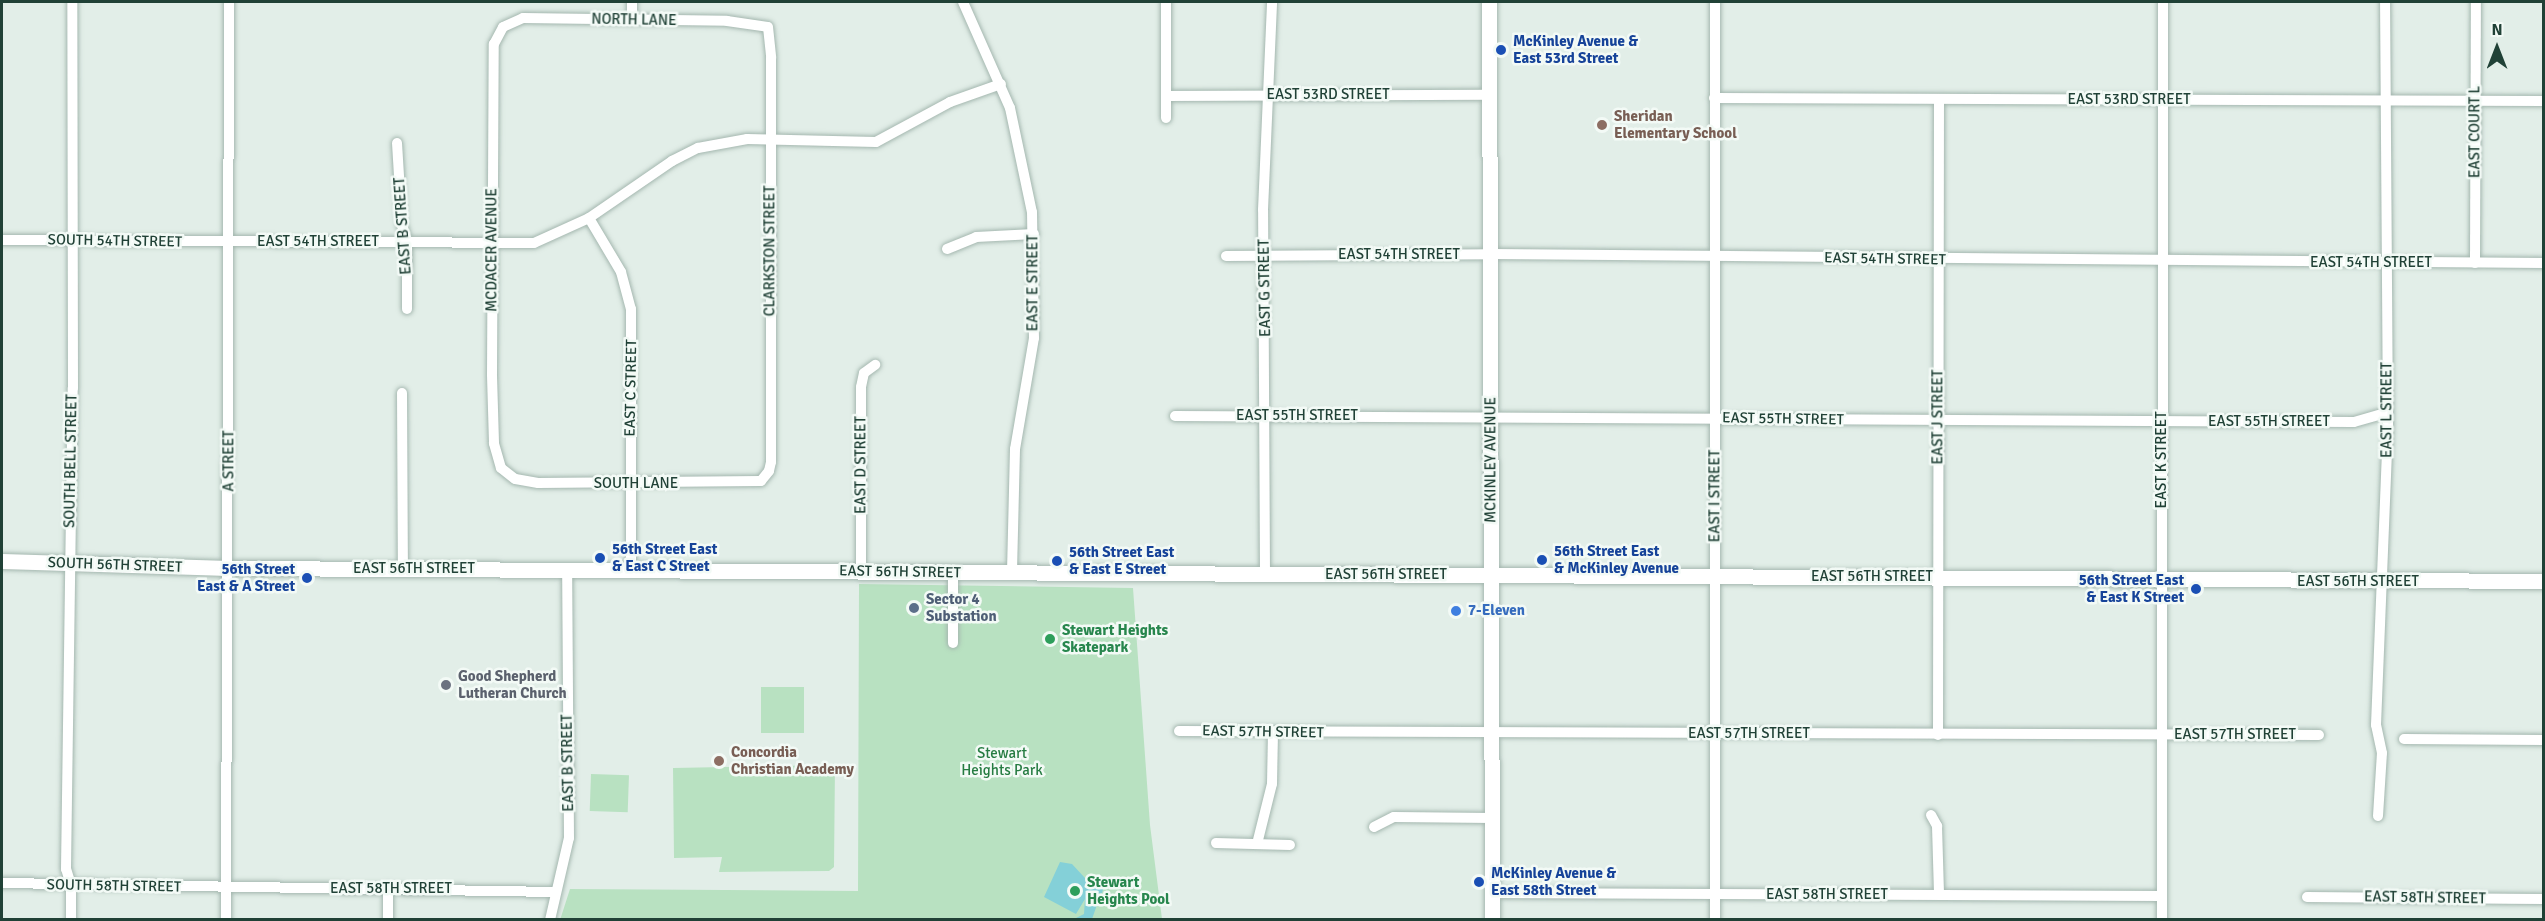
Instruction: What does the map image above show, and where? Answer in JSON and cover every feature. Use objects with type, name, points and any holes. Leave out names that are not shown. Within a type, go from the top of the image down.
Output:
[{"type":"street","name":"SOUTH BELL STREET","points":[[71,920],[71,885],[66,869],[70,564],[72,2]]},
{"type":"street","name":"A STREET","points":[[226,920],[229,568],[229,2]]},
{"type":"street","points":[[632,2],[632,20]]},
{"type":"street","name":"EAST E STREET","points":[[963,2],[1001,84],[1025,167],[1034,234],[1034,338],[1015,449],[1012,574]]},
{"type":"street","points":[[1166,2],[1166,118]]},
{"type":"street","name":"EAST G STREET","points":[[1265,575],[1265,256],[1267,96],[1272,2]]},
{"type":"street","name":"MCKINLEY AVENUE","points":[[1489,2],[1492,254],[1490,575],[1492,920]]},
{"type":"street","name":"EAST I STREET","points":[[1714,2],[1715,920]]},
{"type":"street","name":"EAST K STREET","points":[[2162,920],[2161,261],[2165,100],[2163,2]]},
{"type":"street","name":"EAST L STREET","points":[[2378,816],[2382,753],[2376,725],[2388,411],[2385,263],[2385,2]]},
{"type":"street","name":"EAST COURT L","points":[[2475,263],[2476,2]]},
{"type":"street","name":"NORTH LANE","points":[[503,27],[523,18],[748,22],[768,27]]},
{"type":"street","name":"MCDACER AVENUE","points":[[503,27],[494,44],[492,240],[494,435],[504,473]]},
{"type":"street","name":"CLARKSTON STREET","points":[[768,27],[770,139],[768,475]]},
{"type":"street","name":"EAST 54TH STREET","points":[[228,243],[492,240],[534,243],[589,218],[685,153],[723,141],[770,139],[861,142],[881,140],[950,102],[1001,84]]},
{"type":"street","name":"EAST 53RD STREET","points":[[1166,96],[1490,95]]},
{"type":"street","name":"EAST 53RD STREET","points":[[1714,98],[2544,101]]},
{"type":"street","name":"EAST J STREET","points":[[1938,735],[1939,99]]},
{"type":"street","name":"EAST B STREET","points":[[398,143],[402,225],[407,242],[407,309]]},
{"type":"street","name":"EAST C STREET","points":[[589,218],[621,272],[629,296],[631,569]]},
{"type":"street","points":[[947,249],[976,237],[1034,234]]},
{"type":"street","name":"SOUTH 54TH STREET","points":[[2,240],[228,243]]},
{"type":"street","name":"EAST 54TH STREET","points":[[1226,256],[1492,254],[1938,260],[2544,263]]},
{"type":"street","name":"EAST D STREET","points":[[861,571],[861,387],[864,373],[875,365]]},
{"type":"street","points":[[402,393],[403,569]]},
{"type":"street","name":"EAST 55TH STREET","points":[[1175,416],[2354,423],[2388,411]]},
{"type":"street","name":"SOUTH LANE","points":[[504,473],[538,483],[630,484],[748,484],[761,481],[768,475]]},
{"type":"street","name":"SOUTH 56TH STREET","points":[[2,561],[229,568]]},
{"type":"street","name":"EAST 56TH STREET","points":[[229,568],[567,568],[1012,574],[2544,582]]},
{"type":"street","name":"EAST B STREET","points":[[550,920],[569,838],[567,568]]},
{"type":"street","points":[[953,573],[953,643]]},
{"type":"street","name":"EAST 57TH STREET","points":[[1179,731],[1491,734],[2319,735]]},
{"type":"street","points":[[1257,844],[1272,784],[1273,732]]},
{"type":"street","points":[[2404,739],[2544,740]]},
{"type":"street","points":[[1931,815],[1937,826],[1939,895]]},
{"type":"street","points":[[1374,827],[1394,817],[1492,818]]},
{"type":"street","points":[[1216,843],[1290,845]]},
{"type":"street","name":"SOUTH 58TH STREET","points":[[2,884],[226,888]]},
{"type":"street","name":"EAST 58TH STREET","points":[[226,888],[388,888],[556,892]]},
{"type":"street","points":[[388,888],[388,920]]},
{"type":"street","name":"EAST 58TH STREET","points":[[1492,893],[2161,896]]},
{"type":"street","name":"EAST 58TH STREET","points":[[2307,897],[2544,899]]},
{"type":"green space","name":"Stewart Heights Park","points":[[859,584],[1133,588],[1150,825],[1162,919],[560,920],[570,889],[858,891]]},
{"type":"green space","points":[[761,687],[804,687],[804,733],[761,733]]},
{"type":"green space","points":[[835,765],[834,867],[829,871],[719,872],[722,857],[674,858],[673,768]]},
{"type":"green space","points":[[591,774],[629,775],[628,812],[590,811]]},
{"type":"water","name":"Stewart Heights Pool","points":[[1060,862],[1072,864],[1085,878],[1099,878],[1105,883],[1102,893],[1088,896],[1098,902],[1092,919],[1074,919],[1084,914],[1085,899],[1076,914],[1044,897]]},
{"type":"place","name":"McKinley Avenue & East 53rd Street","points":[[1501,50]]},
{"type":"place","name":"Sheridan Elementary School","points":[[1602,125]]},
{"type":"place","name":"56th Street East & East C Street","points":[[600,558]]},
{"type":"place","name":"56th Street East & McKinley Avenue","points":[[1542,560]]},
{"type":"place","name":"56th Street East & East E Street","points":[[1057,561]]},
{"type":"place","name":"56th Street East & A Street","points":[[307,578]]},
{"type":"place","name":"56th Street East & East K Street","points":[[2196,589]]},
{"type":"place","name":"Sector 4 Substation","points":[[914,608]]},
{"type":"place","name":"7-Eleven","points":[[1456,611]]},
{"type":"place","name":"Stewart Heights Skatepark","points":[[1050,639]]},
{"type":"place","name":"Good Shepherd Lutheran Church","points":[[446,685]]},
{"type":"place","name":"Concordia Christian Academy","points":[[719,761]]},
{"type":"place","name":"McKinley Avenue & East 58th Street","points":[[1479,882]]},
{"type":"place","name":"Stewart Heights Pool","points":[[1075,891]]}]
